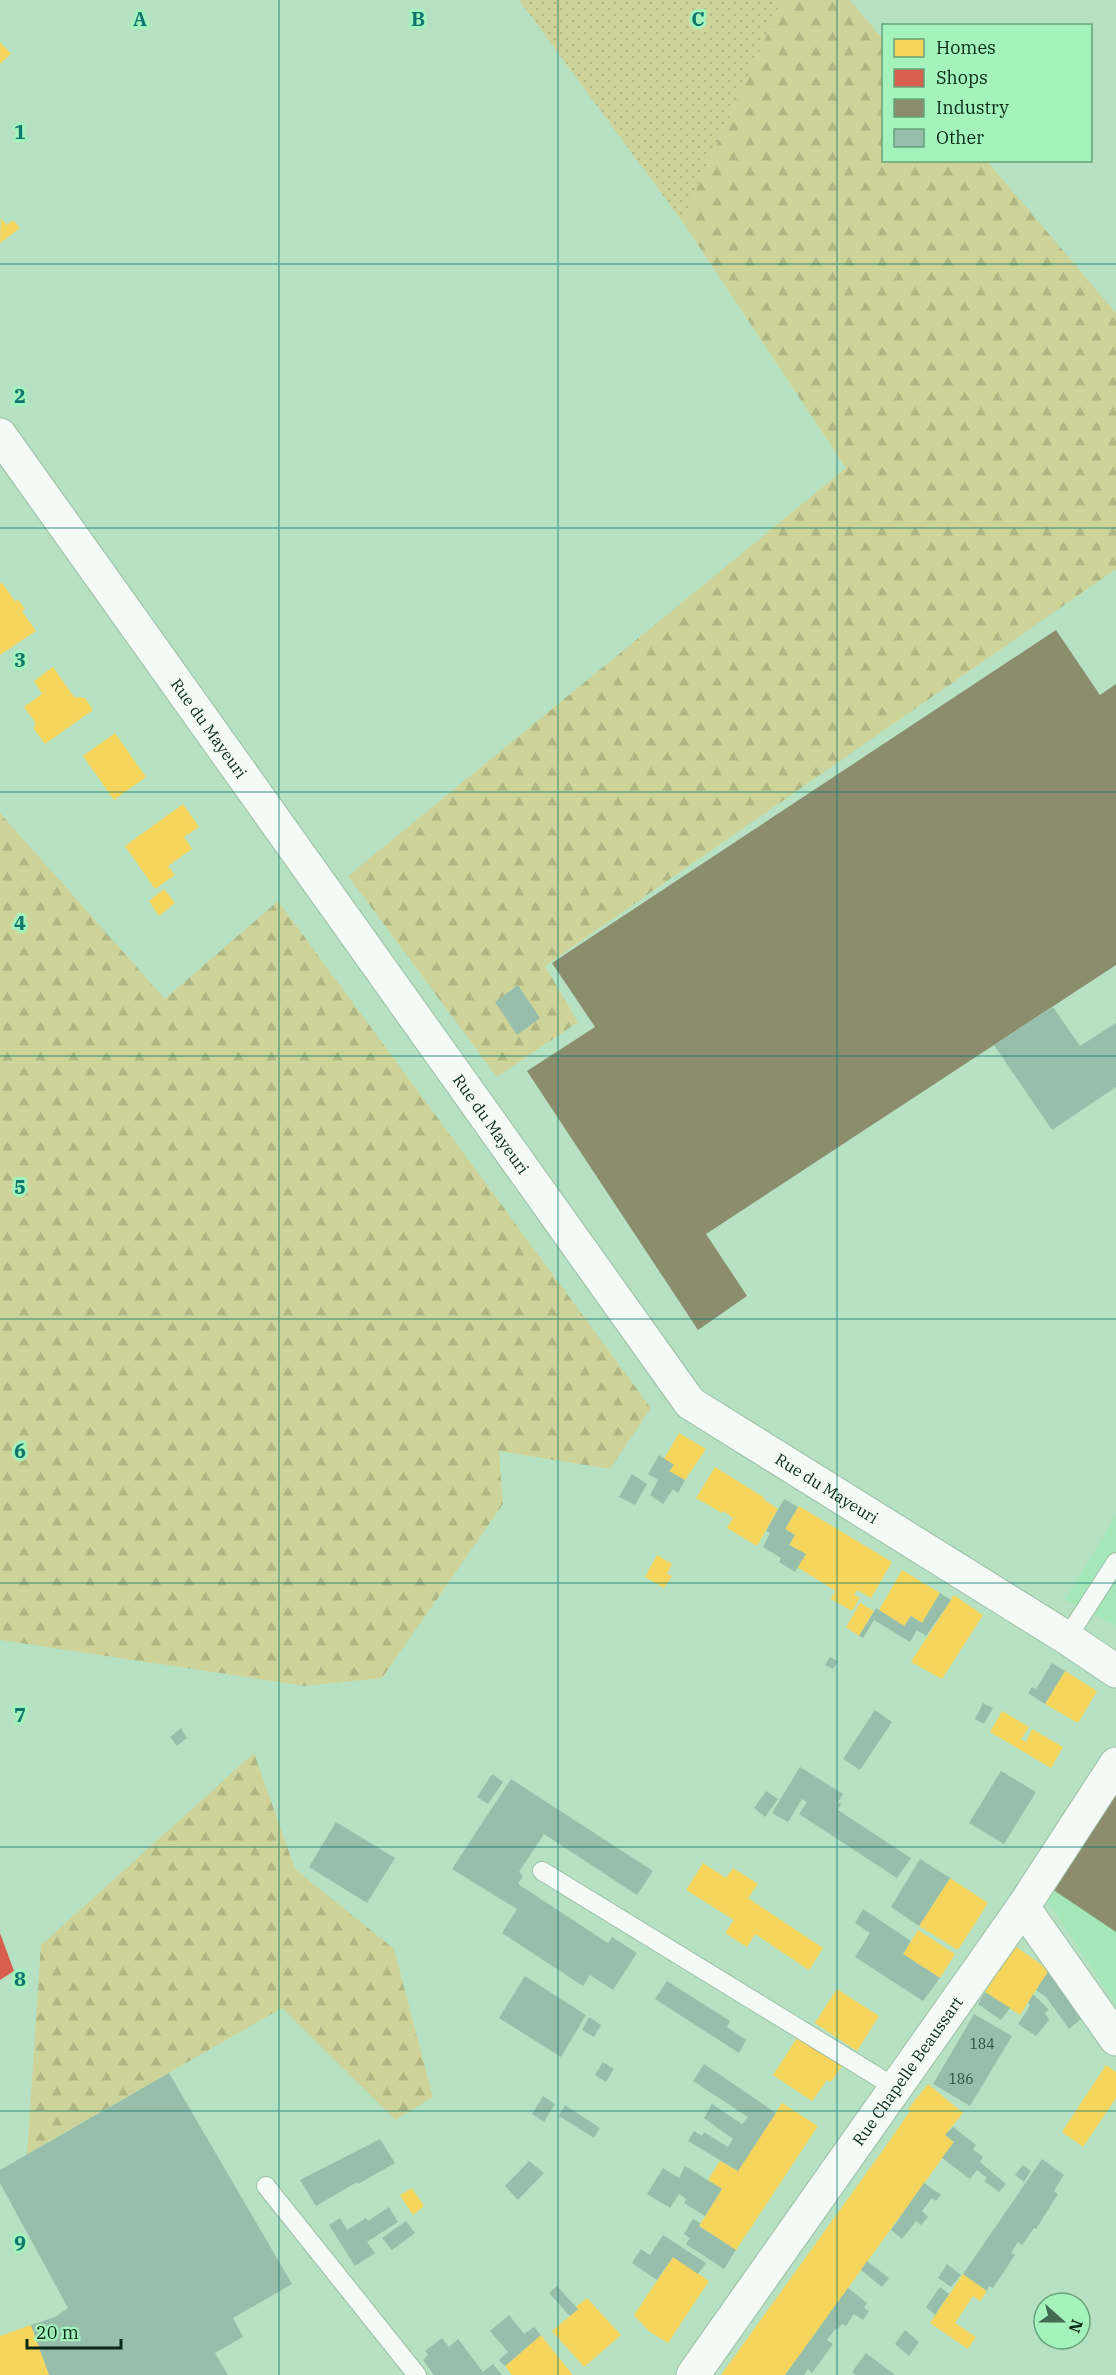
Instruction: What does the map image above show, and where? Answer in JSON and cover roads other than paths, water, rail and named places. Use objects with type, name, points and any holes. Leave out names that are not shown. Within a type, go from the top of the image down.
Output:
[{"type":"street","name":"Rue du Mayeuri","points":[[0,435],[690,1403],[1067,1638],[1116,1671]]},
{"type":"street","name":"Rue Chapelle Beaussart","points":[[693,2375],[1023,1907],[1116,1764]]},
{"type":"street","points":[[1023,1907],[1116,2039]]},
{"type":"lane","points":[[1067,1638],[1116,1562]]},
{"type":"lane","points":[[542,1871],[896,2088]]},
{"type":"lane","points":[[266,2186],[417,2375]]}]
